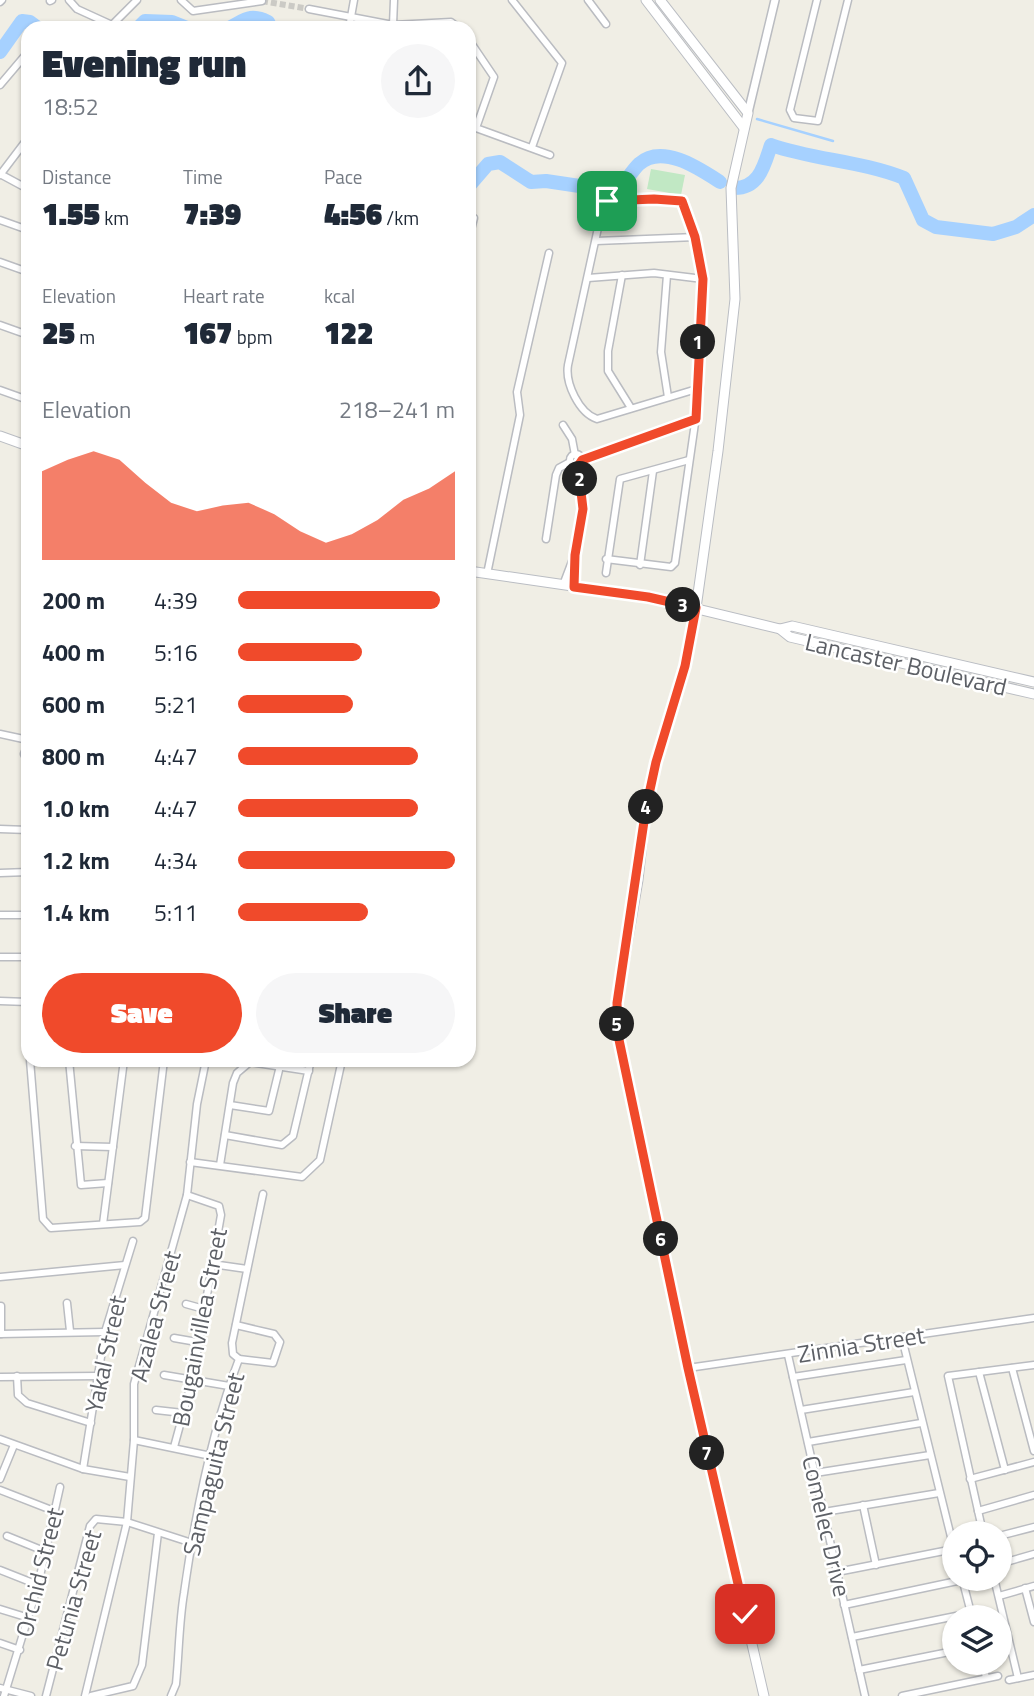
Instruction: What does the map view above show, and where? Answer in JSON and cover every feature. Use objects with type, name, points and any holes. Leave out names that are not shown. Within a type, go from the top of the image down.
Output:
[{"type":"main road","points":[[646,0],[744,128]]},
{"type":"main road","points":[[660,0],[748,113],[731,188],[736,283],[727,376],[696,608],[685,666],[656,762],[646,808],[617,1003],[618,1035],[688,1368],[764,1696]]},
{"type":"main road","points":[[0,436],[21,444]]},
{"type":"main road","name":"Lancaster Boulevard","points":[[476,572],[648,597],[780,629],[790,638],[1034,694]]},
{"type":"main road","name":"Lancaster Boulevard","points":[[780,629],[792,626],[1034,682]]},
{"type":"street","points":[[69,0],[77,9],[102,21]]},
{"type":"street","points":[[115,21],[137,0]]},
{"type":"street","points":[[181,0],[193,10],[250,0],[262,1]]},
{"type":"street","points":[[316,0],[311,10],[367,21]]},
{"type":"street","points":[[350,19],[354,0]]},
{"type":"street","points":[[393,21],[394,0]]},
{"type":"street","points":[[512,0],[562,63],[532,147]]},
{"type":"street","points":[[588,0],[606,24]]},
{"type":"street","points":[[748,113],[775,0]]},
{"type":"street","points":[[817,0],[790,110],[794,118],[818,121],[848,0]]},
{"type":"street","points":[[476,50],[494,77],[476,128],[550,155]]},
{"type":"street","points":[[0,85],[21,60]]},
{"type":"street","points":[[21,147],[0,175],[21,186]]},
{"type":"street","points":[[606,559],[640,565],[673,566],[700,388],[697,350],[703,279],[695,237],[682,201],[654,199],[604,202],[568,365],[567,383],[589,416],[597,419],[700,388]]},
{"type":"street","points":[[0,220],[21,228]]},
{"type":"street","points":[[596,241],[695,237]]},
{"type":"street","points":[[487,574],[520,415],[517,392],[549,253]]},
{"type":"street","points":[[0,272],[2,262],[21,269]]},
{"type":"street","points":[[622,275],[608,351],[608,371],[631,408]]},
{"type":"street","points":[[588,278],[667,275],[703,279]]},
{"type":"street","points":[[667,275],[661,352],[668,397]]},
{"type":"street","points":[[0,325],[21,332]]},
{"type":"street","points":[[0,390],[21,398]]},
{"type":"street","points":[[570,462],[580,463],[696,419]]},
{"type":"street","points":[[563,425],[572,439],[575,455],[580,463],[583,509],[575,555],[574,587]]},
{"type":"street","points":[[546,539],[556,475],[559,468],[570,462],[575,455]]},
{"type":"street","points":[[606,573],[620,479],[689,460]]},
{"type":"street","points":[[640,565],[653,471]]},
{"type":"street","points":[[563,585],[575,555]]},
{"type":"street","points":[[0,734],[21,740]]},
{"type":"street","points":[[0,829],[21,830]]},
{"type":"street","points":[[0,873],[21,872]]},
{"type":"street","points":[[0,915],[21,915]]},
{"type":"street","points":[[0,957],[21,957]]},
{"type":"street","points":[[0,1001],[21,1002]]},
{"type":"street","points":[[31,1067],[45,1225],[51,1228],[140,1222],[148,1212],[163,1067]]},
{"type":"street","points":[[69,1067],[80,1185],[108,1183]]},
{"type":"street","points":[[103,1224],[123,1067]]},
{"type":"street","name":"Azalea Street","points":[[85,1696],[127,1522],[134,1440],[134,1384],[187,1195],[205,1067]]},
{"type":"street","points":[[220,1165],[237,1073],[244,1067]]},
{"type":"street","points":[[230,1105],[269,1111],[280,1067]]},
{"type":"street","points":[[286,1067],[309,1071]]},
{"type":"street","points":[[225,1135],[282,1145],[293,1136],[310,1067]]},
{"type":"street","points":[[190,1161],[302,1177],[320,1160],[340,1067]]},
{"type":"street","points":[[75,1146],[113,1147]]},
{"type":"street","name":"Sampaguita Street","points":[[171,1696],[176,1684],[183,1595],[192,1544],[211,1456],[229,1386],[239,1359],[233,1354],[232,1343],[263,1194]]},
{"type":"street","name":"Bougainvillea Street","points":[[174,1447],[192,1381],[221,1215],[219,1206],[187,1195]]},
{"type":"street","name":"Yakal Street","points":[[83,1469],[106,1332],[133,1241]]},
{"type":"street","points":[[212,1264],[247,1269]]},
{"type":"street","points":[[0,1277],[125,1265]]},
{"type":"street","points":[[67,1303],[70,1331]]},
{"type":"street","points":[[186,1304],[204,1309]]},
{"type":"street","points":[[1,1306],[1,1334],[106,1332]]},
{"type":"street","name":"Zinnia Street","points":[[688,1368],[1034,1318]]},
{"type":"street","points":[[236,1325],[274,1334],[280,1342],[273,1363],[239,1359]]},
{"type":"street","points":[[174,1338],[197,1342]]},
{"type":"street","points":[[902,1338],[946,1521]]},
{"type":"street","name":"Comelec Drive","points":[[788,1355],[864,1696]]},
{"type":"street","points":[[793,1377],[906,1360]]},
{"type":"street","points":[[980,1521],[948,1376],[1034,1365]]},
{"type":"street","points":[[1012,1368],[1034,1451]]},
{"type":"street","points":[[979,1372],[1005,1470]]},
{"type":"street","points":[[164,1375],[229,1386]]},
{"type":"street","points":[[0,1377],[99,1376]]},
{"type":"street","points":[[17,1377],[18,1395],[27,1403],[91,1423]]},
{"type":"street","points":[[801,1410],[914,1392]]},
{"type":"street","points":[[156,1410],[183,1413]]},
{"type":"street","points":[[808,1442],[921,1423]]},
{"type":"street","points":[[0,1439],[83,1469],[130,1477]]},
{"type":"street","points":[[134,1440],[211,1456]]},
{"type":"street","points":[[0,1479],[14,1445]]},
{"type":"street","points":[[815,1473],[930,1455]]},
{"type":"street","points":[[970,1479],[1034,1462]]},
{"type":"street","name":"Orchid Street","points":[[3,1691],[20,1650],[61,1487]]},
{"type":"street","points":[[0,1490],[54,1511]]},
{"type":"street","points":[[824,1512],[939,1493]]},
{"type":"street","points":[[978,1511],[1034,1495]]},
{"type":"street","points":[[863,1505],[876,1564]]},
{"type":"street","name":"Petunia Street","points":[[46,1696],[90,1526],[96,1519],[127,1522],[192,1544]]},
{"type":"street","points":[[1012,1533],[1034,1527]]},
{"type":"street","points":[[91,1696],[133,1686],[142,1665],[158,1533]]},
{"type":"street","points":[[7,1536],[44,1551]]},
{"type":"street","points":[[837,1572],[942,1551]]},
{"type":"street","points":[[1012,1560],[1034,1554]]},
{"type":"street","points":[[0,1570],[38,1585]]},
{"type":"street","points":[[844,1605],[942,1583]]},
{"type":"street","points":[[999,1596],[1034,1586]]},
{"type":"street","points":[[1025,1588],[1034,1622]]},
{"type":"street","points":[[998,1591],[1018,1678]]},
{"type":"street","points":[[0,1609],[29,1618]]},
{"type":"street","points":[[852,1637],[942,1620]]},
{"type":"street","points":[[0,1643],[20,1650]]},
{"type":"street","points":[[859,1671],[942,1654]]},
{"type":"street","points":[[1009,1680],[1034,1675]]},
{"type":"street","points":[[902,1696],[998,1676]]},
{"type":"street","points":[[3,1691],[32,1696]]},
{"type":"green space","points":[[651,169],[685,175],[681,195],[647,189]]},
{"type":"waterway","points":[[242,21],[252,18],[266,21]]},
{"type":"waterway","points":[[0,52],[21,22]]},
{"type":"waterway","points":[[757,119],[833,141]]},
{"type":"waterway","points":[[733,188],[749,185],[755,180],[763,168],[771,145],[904,178],[923,220],[936,227],[993,234],[1016,227],[1034,215]]},
{"type":"waterway","points":[[476,178],[488,164],[500,162],[531,182],[546,181],[613,191],[639,164],[648,158],[659,156],[681,160],[720,182]]},
{"type":"tunnel","points":[[262,1],[309,9]]},
{"type":"route","points":[[607,201],[682,201],[695,237],[703,279],[697,350],[700,388],[696,419],[582,460],[578,466],[583,509],[575,555],[574,587],[648,597],[696,608],[685,666],[656,762],[646,808],[638,880],[617,1003],[618,1035],[688,1368],[745,1614]]}]
